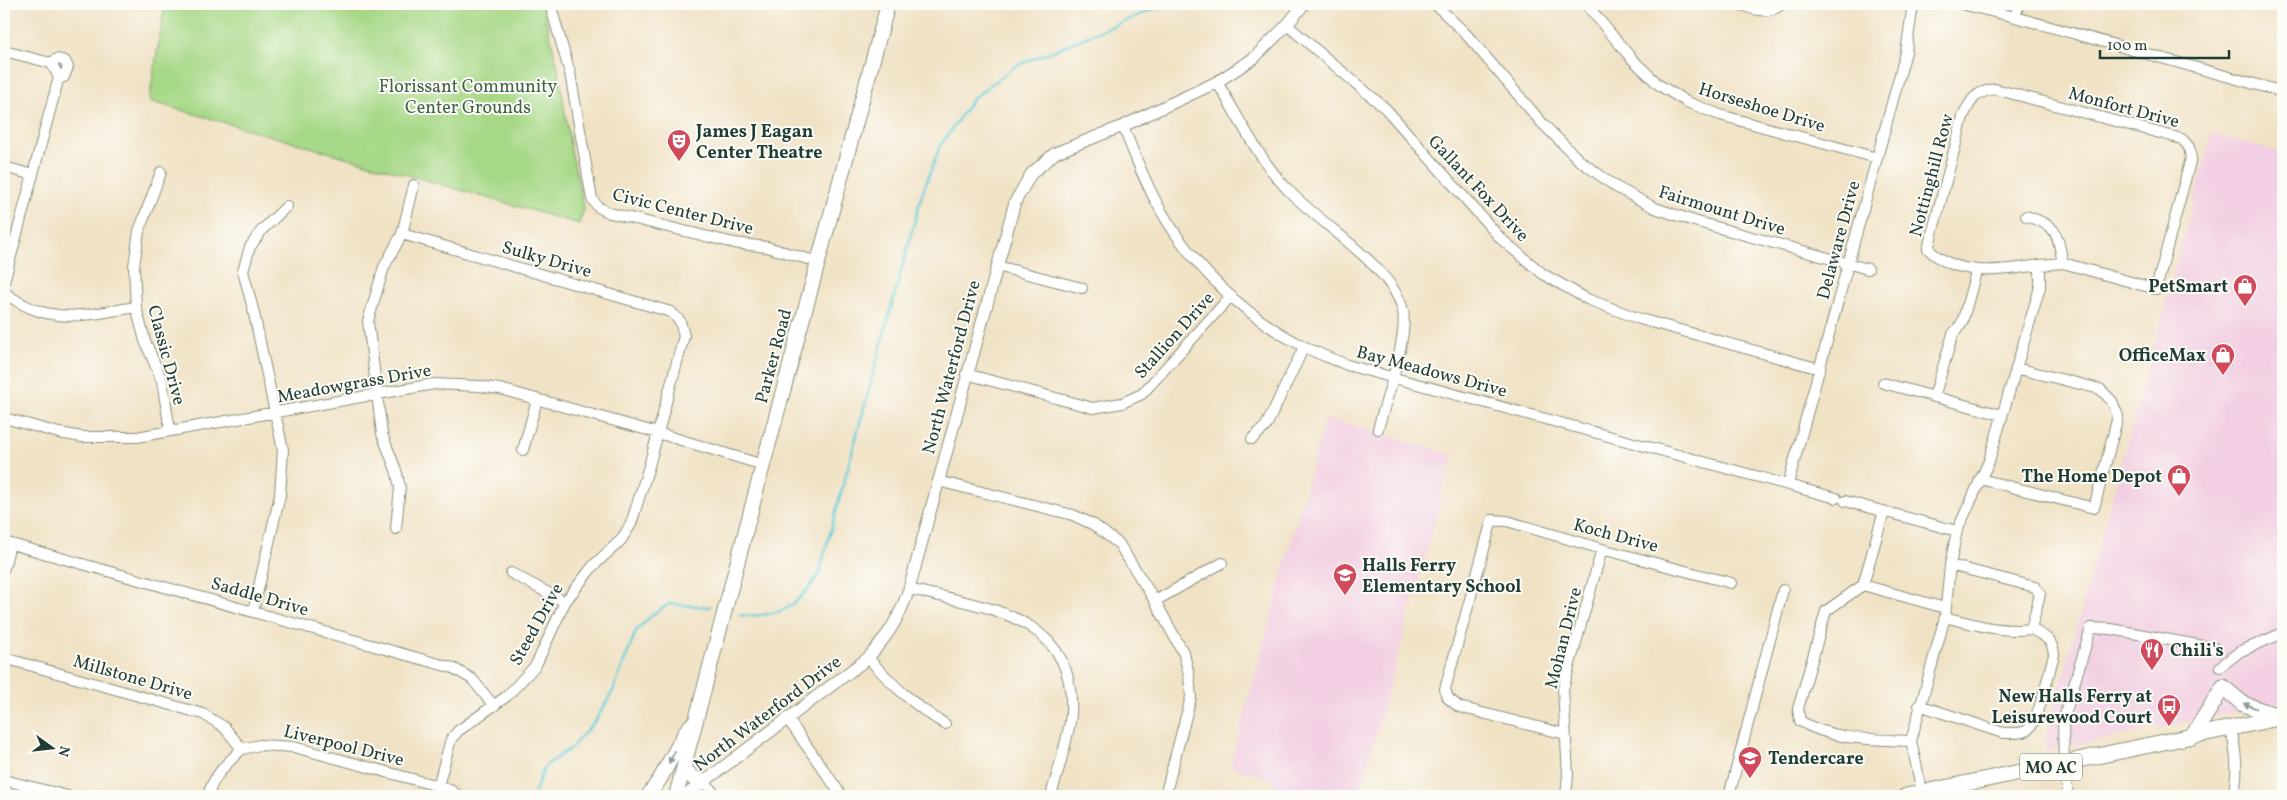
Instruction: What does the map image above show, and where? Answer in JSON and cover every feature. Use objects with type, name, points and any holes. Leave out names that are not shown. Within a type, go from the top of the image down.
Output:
[{"type":"main road","name":"Parker Road","points":[[676,796],[763,465],[888,4]]},
{"type":"main road","points":[[2192,737],[2223,687],[2243,704],[2283,717]]},
{"type":"main road","name":"MO AC","points":[[1906,796],[1923,795],[2283,717]]},
{"type":"main road","name":"Parker Road","points":[[648,796],[660,779],[686,731],[696,719]]},
{"type":"main road","points":[[684,768],[693,778],[705,782]]},
{"type":"street","name":"Civic Center Drive","points":[[550,4],[570,73],[592,199],[598,207],[610,213],[734,243],[767,247],[818,262]]},
{"type":"street","name":"North Waterford Drive","points":[[685,796],[868,658],[887,636],[900,616],[1015,202],[1030,174],[1055,153],[1123,126],[1217,82],[1254,58],[1287,25],[1304,4]]},
{"type":"street","name":"Fairmount Drive","points":[[1435,4],[1466,34],[1542,124],[1579,160],[1616,187],[1656,208],[1694,221],[1868,269]]},
{"type":"street","name":"Horseshoe Drive","points":[[1586,4],[1631,58],[1659,84],[1687,102],[1720,115],[1878,158]]},
{"type":"street","points":[[1739,4],[1754,10],[1769,11],[1782,4]]},
{"type":"street","name":"Delaware Drive","points":[[1788,484],[1906,52],[1912,4]]},
{"type":"street","points":[[1960,4],[2015,17],[2283,92]]},
{"type":"street","points":[[2015,17],[2019,4]]},
{"type":"street","name":"Gallant Fox Drive","points":[[1287,25],[1386,110],[1501,239],[1543,274],[1587,299],[1640,319],[1820,369]]},
{"type":"street","points":[[4,51],[50,63],[54,66],[59,78],[4,282]]},
{"type":"street","points":[[1217,82],[1261,156],[1287,189],[1313,214],[1380,270],[1394,289],[1402,310],[1404,332],[1378,429]]},
{"type":"street","name":"Monfort Drive","points":[[1981,91],[1995,89],[2120,122],[2182,139],[2189,147],[2191,158],[2156,289],[2063,263]]},
{"type":"street","name":"Nottinghill Row","points":[[1981,91],[1970,102],[1963,117],[1928,249],[1936,258],[1976,272],[2063,263]]},
{"type":"street","name":"Bay Meadows Drive","points":[[1123,126],[1142,172],[1161,210],[1204,270],[1231,296],[1268,324],[1304,346],[1347,365],[1391,378],[1956,531]]},
{"type":"street","points":[[4,167],[33,175]]},
{"type":"street","name":"Classic Drive","points":[[161,172],[139,231],[134,266],[136,307],[144,341],[162,381],[170,430]]},
{"type":"street","points":[[396,529],[400,487],[396,470],[382,434],[368,321],[384,267],[402,234],[414,185]]},
{"type":"street","points":[[253,612],[280,494],[283,450],[243,271],[250,247],[262,230],[287,206]]},
{"type":"street","points":[[2026,216],[2046,223],[2056,232],[2063,263]]},
{"type":"street","name":"Sulky Drive","points":[[402,234],[671,312],[680,321]]},
{"type":"street","points":[[1923,795],[1911,741],[1945,612],[1956,531],[1989,461],[2040,287],[2040,265]]},
{"type":"street","points":[[997,266],[1082,288]]},
{"type":"street","points":[[1934,397],[1953,334],[1962,323],[1976,272]]},
{"type":"street","points":[[4,292],[12,298],[46,314],[74,317],[136,307]]},
{"type":"street","name":"Stallion Drive","points":[[966,374],[1093,408],[1122,404],[1142,394],[1231,296]]},
{"type":"street","name":"Steed Drive","points":[[438,786],[451,740],[458,731],[494,706],[520,683],[536,665],[565,602],[593,566],[622,540],[631,524],[684,341],[680,321]]},
{"type":"street","points":[[1252,439],[1266,426],[1304,346]]},
{"type":"street","points":[[1980,479],[2094,508],[2118,416],[2112,401],[2100,389],[2016,368]]},
{"type":"street","points":[[1883,383],[2002,415]]},
{"type":"street","name":"Meadowgrass Drive","points":[[4,418],[59,433],[82,437],[137,437],[434,384],[478,386],[658,433],[763,465]]},
{"type":"street","points":[[522,450],[537,400]]},
{"type":"street","points":[[938,481],[1073,515],[1094,525],[1119,544],[1155,601],[1184,654],[1189,675],[1191,697],[1165,796]]},
{"type":"street","points":[[1884,512],[1863,585],[1826,611],[1798,709],[1800,721],[1843,738],[1911,741]]},
{"type":"street","name":"Koch Drive","points":[[1565,734],[1459,707],[1448,698],[1446,689],[1492,520],[1507,521],[1602,549],[1731,583]]},
{"type":"street","points":[[4,568],[7,543]]},
{"type":"street","name":"Saddle Drive","points":[[7,543],[453,668],[472,679],[494,706]]},
{"type":"street","name":"Mohan Drive","points":[[1566,796],[1568,775],[1564,689],[1602,549]]},
{"type":"street","points":[[1155,601],[1222,563]]},
{"type":"street","points":[[1950,565],[2035,587],[2040,594],[2031,629]]},
{"type":"street","points":[[511,573],[565,602]]},
{"type":"street","points":[[1863,585],[1992,629],[2016,631],[2031,629],[2047,638],[2053,646],[2054,655],[2035,720],[2027,730],[2003,733],[1919,705]]},
{"type":"street","points":[[909,589],[996,610],[1021,619],[1048,640],[1058,654],[1067,673],[1071,696],[1071,716],[1051,796]]},
{"type":"street","points":[[1729,796],[1784,590]]},
{"type":"street","points":[[2068,796],[2064,764],[2064,721],[2091,628],[2112,629],[2214,648]]},
{"type":"street","points":[[2220,667],[2240,652],[2283,633]]},
{"type":"street","name":"Millstone Drive","points":[[4,658],[204,714],[224,727],[242,749]]},
{"type":"street","points":[[868,658],[899,692],[924,712],[945,724]]},
{"type":"street","points":[[787,718],[842,796]]},
{"type":"street","points":[[2231,728],[2238,757],[2237,779],[2233,796]]},
{"type":"street","name":"Liverpool Drive","points":[[242,749],[260,745],[294,746],[438,786],[450,790],[459,796]]},
{"type":"street","points":[[208,796],[210,787],[221,769],[242,749]]},
{"type":"street","points":[[4,780],[68,796]]},
{"type":"street","points":[[705,782],[716,796]]},
{"type":"shaded area","points":[[2212,134],[2283,153],[2283,702],[2046,751],[2046,738]]},
{"type":"shaded area","name":"Halls Ferry Elementary School","points":[[1325,418],[1453,455],[1359,796],[1270,796],[1274,780],[1230,767]]},
{"type":"green space","name":"Florissant Community Center Grounds","points":[[165,4],[542,4],[558,67],[571,150],[584,208],[579,224],[149,101]]},
{"type":"waterway","points":[[739,615],[766,615],[786,608],[803,595],[819,574],[922,194],[940,146],[973,98],[1016,66],[1166,4]]},
{"type":"waterway","points":[[533,796],[545,766],[571,748],[596,720],[613,691],[636,631],[652,615],[669,604],[710,607]]},
{"type":"place","name":"James J Eagan Center Theatre","points":[[679,162]]},
{"type":"place","name":"PetSmart","points":[[2245,307]]},
{"type":"place","name":"OfficeMax","points":[[2223,376]]},
{"type":"place","name":"The Home Depot","points":[[2179,497]]},
{"type":"place","name":"Halls Ferry Elementary School","points":[[1345,596]]},
{"type":"place","name":"Chili's","points":[[2152,671]]},
{"type":"place","name":"New Halls Ferry at Leisurewood Court","points":[[2169,727]]},
{"type":"place","name":"Tendercare","points":[[1750,779]]}]
